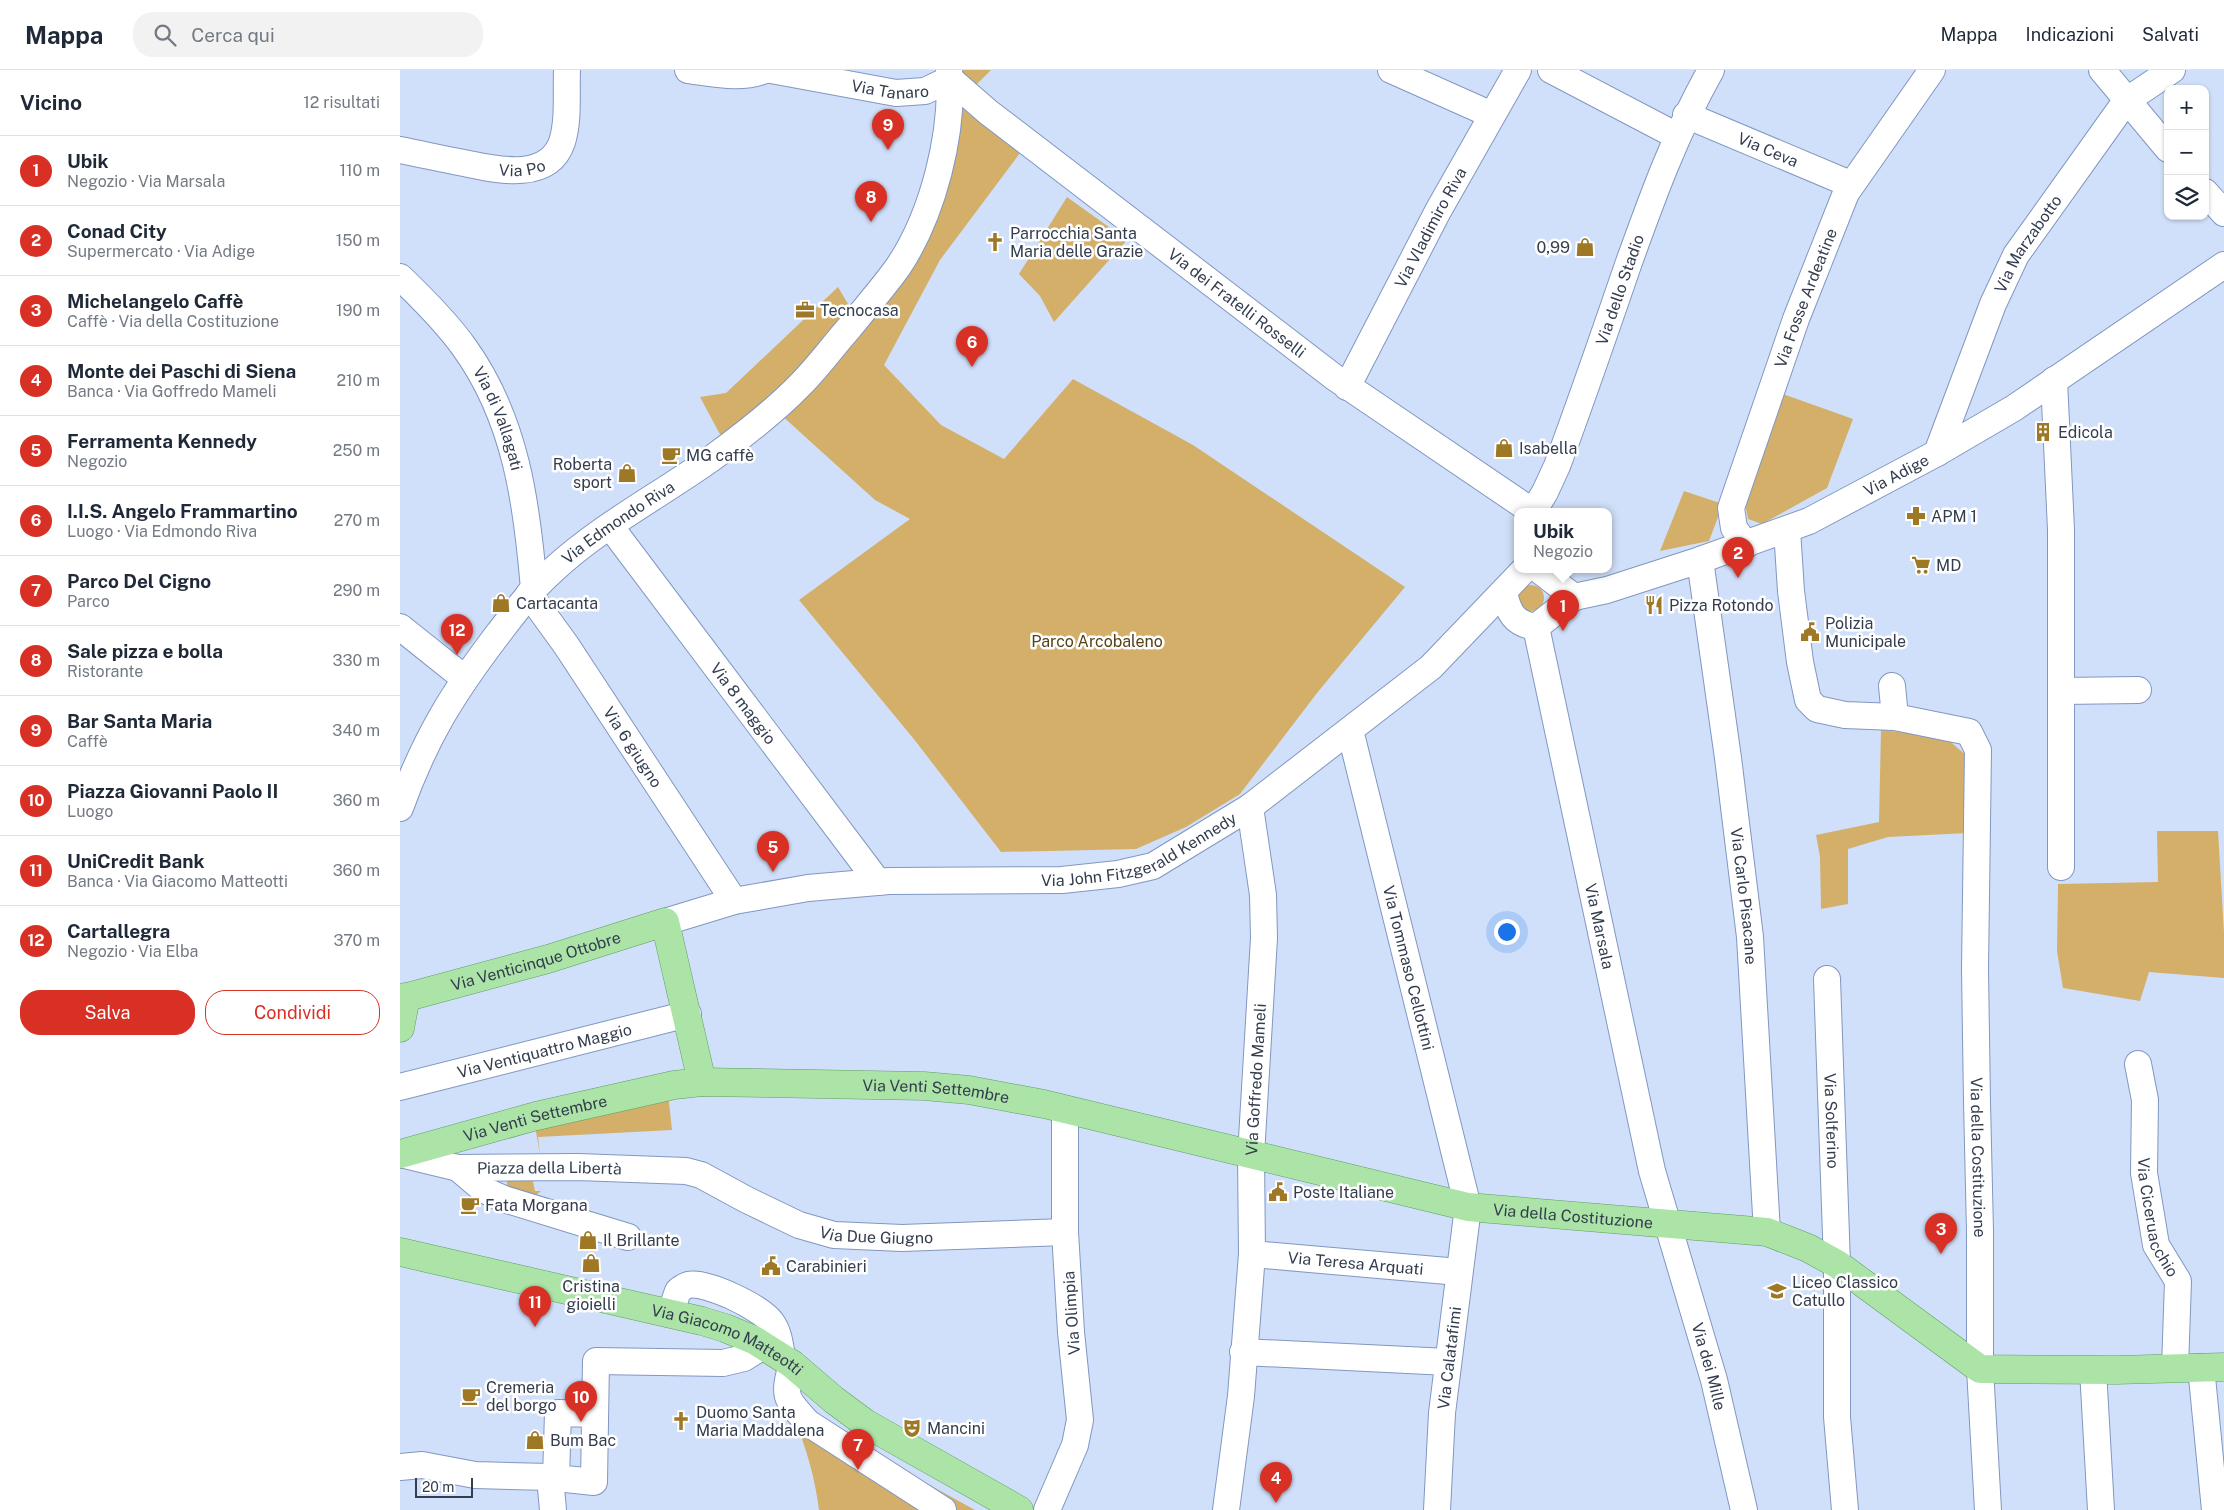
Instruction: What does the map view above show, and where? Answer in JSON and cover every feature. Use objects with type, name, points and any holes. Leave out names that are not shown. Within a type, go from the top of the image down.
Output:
[{"type":"main road","points":[[665,922],[688,1014],[702,1082]]},
{"type":"main road","name":"Via Venticinque Ottobre","points":[[402,997],[557,956],[665,922]]},
{"type":"main road","points":[[400,1028],[402,997]]},
{"type":"main road","name":"Via Venti Settembre","points":[[400,1154],[573,1107],[674,1084],[702,1082],[950,1088],[996,1094],[1065,1109],[1468,1206]]},
{"type":"main road","name":"Via della Costituzione","points":[[1468,1206],[1669,1224],[1744,1228],[1767,1232],[1793,1241],[1836,1264],[1980,1368]]},
{"type":"main road","name":"Via Giacomo Matteotti","points":[[400,1252],[725,1328],[779,1356],[860,1419],[1019,1510]]},
{"type":"main road","points":[[1980,1368],[2093,1370],[2200,1368]]},
{"type":"street","name":"Via Po","points":[[400,150],[499,170],[518,170],[542,164],[556,154],[562,142],[566,116],[567,70]]},
{"type":"street","points":[[688,70],[736,75],[752,74],[765,70]]},
{"type":"street","name":"Via Tanaro","points":[[771,70],[896,93],[925,91],[951,73]]},
{"type":"street","points":[[1391,70],[1492,115]]},
{"type":"street","name":"Via Vladimiro Riva","points":[[1347,387],[1430,225],[1518,70]]},
{"type":"street","name":"Via Ceva","points":[[1551,70],[1682,126],[1850,184]]},
{"type":"street","name":"Via dello Stadio","points":[[1535,508],[1557,466],[1649,206],[1682,126],[1711,70]]},
{"type":"street","name":"Via Fosse Ardeatine","points":[[1746,545],[1734,528],[1731,517],[1733,501],[1796,319],[1850,184],[1932,70]]},
{"type":"street","points":[[2102,70],[2164,144]]},
{"type":"street","name":"Via Marzabotto","points":[[1937,453],[1993,304],[2016,254],[2126,101],[2172,70]]},
{"type":"street","name":"Via Edmondo Riva","points":[[400,808],[432,732],[464,678],[532,591],[571,554],[714,456],[790,395],[813,371],[888,279],[909,247],[922,221],[932,192],[945,139],[951,73]]},
{"type":"street","name":"Via dei Fratelli Rosselli","points":[[951,73],[1004,124],[1347,387],[1527,508]]},
{"type":"street","points":[[2209,196],[2224,213]]},
{"type":"street","name":"Via Adige","points":[[1574,597],[1607,590],[1700,560],[1809,521],[1937,453],[2014,408],[2224,264]]},
{"type":"street","name":"Via di Vallagati","points":[[400,277],[464,346],[480,371],[499,408],[522,486],[529,532],[532,591]]},
{"type":"street","points":[[2054,380],[2061,530],[2061,867]]},
{"type":"street","name":"Via 8 maggio","points":[[610,526],[878,882]]},
{"type":"street","name":"Via della Costituzione","points":[[1788,530],[1791,591],[1800,662],[1808,700],[1817,709],[1845,715],[1895,717],[1969,732],[1978,750],[1975,969],[1980,1232],[1980,1368]]},
{"type":"street","name":"Via Carlo Pisacane","points":[[1700,560],[1728,758],[1750,937],[1767,1232]]},
{"type":"street","name":"Via John Fitzgerald Kennedy","points":[[665,922],[734,901],[808,888],[878,882],[1043,881],[1131,872],[1161,862],[1250,807],[1431,667],[1521,573]]},
{"type":"street","points":[[1504,592],[1508,610],[1515,620],[1524,625],[1536,627],[1574,597],[1543,573]]},
{"type":"street","name":"Via 6 giugno","points":[[532,591],[734,901]]},
{"type":"street","points":[[400,626],[464,678]]},
{"type":"street","name":"Via Marsala","points":[[1536,627],[1652,1171],[1669,1224]]},
{"type":"street","points":[[1892,686],[1895,717]]},
{"type":"street","points":[[2061,692],[2138,690]]},
{"type":"street","name":"Via Tommaso Cellottini","points":[[1350,730],[1468,1206]]},
{"type":"street","name":"Via Goffredo Mameli","points":[[1226,1510],[1241,1396],[1252,1254],[1251,1155],[1264,915],[1250,807]]},
{"type":"street","name":"Via Solferino","points":[[1827,979],[1836,1264],[1837,1417],[1845,1510]]},
{"type":"street","name":"Via Ventiquattro Maggio","points":[[400,1087],[688,1014]]},
{"type":"street","name":"Via Ciceruacchio","points":[[2138,1064],[2145,1100],[2144,1173],[2156,1245],[2178,1281],[2200,1368],[2215,1510]]},
{"type":"street","name":"Via Olimpia","points":[[1047,1510],[1075,1445],[1080,1420],[1071,1332],[1065,1232],[1065,1109]]},
{"type":"street","name":"Piazza della Libertà","points":[[400,1154],[458,1168],[556,1166],[654,1168],[680,1170],[701,1175]]},
{"type":"street","points":[[458,1168],[484,1190],[504,1199],[628,1236]]},
{"type":"street","name":"Via Due Giugno","points":[[701,1175],[753,1204],[799,1225],[844,1236],[924,1238],[994,1233],[1065,1232]]},
{"type":"street","name":"Via Calatafimi","points":[[1438,1510],[1442,1413],[1468,1206]]},
{"type":"street","name":"Via dei Mille","points":[[1669,1224],[1714,1380],[1744,1510]]},
{"type":"street","name":"Via Teresa Arquati","points":[[1252,1254],[1460,1272]]},
{"type":"street","points":[[1243,1352],[1448,1362]]},
{"type":"street","points":[[595,1414],[596,1361],[723,1363],[744,1358],[779,1356],[785,1391],[791,1405],[808,1423],[943,1510]]},
{"type":"street","points":[[1980,1368],[1988,1510]]},
{"type":"street","points":[[2093,1370],[2101,1510]]},
{"type":"street","points":[[400,1466],[422,1465],[475,1475],[550,1477],[552,1510]]},
{"type":"green space","points":[[960,70],[991,70],[975,86],[959,72]]},
{"type":"green space","name":"Parco Arcobaleno","points":[[959,75],[1020,153],[940,260],[884,365],[941,425],[1004,459],[1073,379],[1193,445],[1405,587],[1317,693],[1240,794],[1186,827],[1136,849],[1001,852],[913,738],[799,600],[910,519],[875,500],[780,414],[931,213]]},
{"type":"green space","points":[[1067,197],[1127,240],[1054,322],[1040,296],[1019,274]]},
{"type":"green space","points":[[838,287],[851,309],[790,387],[723,440],[700,397],[726,393]]},
{"type":"green space","points":[[1783,394],[1853,419],[1827,488],[1762,524],[1748,519],[1745,503]]},
{"type":"green space","points":[[1684,491],[1723,504],[1709,541],[1660,551]]},
{"type":"green space","points":[[1531,585],[1540,589],[1544,598],[1540,607],[1531,611],[1522,607],[1518,598],[1522,589]]},
{"type":"green space","points":[[1881,730],[1945,737],[1968,757],[1968,833],[1888,837],[1848,849],[1848,904],[1821,909],[1820,857],[1816,835],[1879,822]]},
{"type":"green space","points":[[2157,831],[2218,831],[2224,932],[2224,978],[2149,972],[2140,1001],[2063,988],[2057,951],[2058,884],[2158,882]]},
{"type":"green space","points":[[668,1093],[672,1130],[538,1137],[540,1155],[535,1126]]},
{"type":"green space","points":[[532,1177],[535,1191],[541,1191],[531,1199],[507,1197],[507,1180]]},
{"type":"green space","points":[[795,1421],[879,1457],[975,1510],[819,1510],[810,1465]]},
{"type":"place","name":"Bar Santa Maria","points":[[888,150]]},
{"type":"place","name":"Sale pizza e bolla","points":[[871,222]]},
{"type":"place","name":"Parrocchia Santa Maria delle Grazie","points":[[995,242]]},
{"type":"place","name":"0,99","points":[[1585,247]]},
{"type":"place","name":"Tecnocasa","points":[[805,310]]},
{"type":"place","name":"I.I.S. Angelo Frammartino","points":[[972,367]]},
{"type":"place","name":"Edicola","points":[[2043,432]]},
{"type":"place","name":"Isabella","points":[[1504,448]]},
{"type":"place","name":"MG caffè","points":[[671,455]]},
{"type":"place","name":"Roberta sport","points":[[627,473]]},
{"type":"place","name":"APM 1","points":[[1916,516]]},
{"type":"place","name":"MD","points":[[1921,565]]},
{"type":"place","name":"Conad City","points":[[1738,578]]},
{"type":"place","name":"Cartacanta","points":[[501,603]]},
{"type":"place","name":"Pizza Rotondo","points":[[1654,605]]},
{"type":"place","name":"Ubik","points":[[1563,631]]},
{"type":"place","name":"Polizia Municipale","points":[[1810,632]]},
{"type":"place","name":"Cartallegra","points":[[457,655]]},
{"type":"place","name":"Ferramenta Kennedy","points":[[773,872]]},
{"type":"place","name":"Poste Italiane","points":[[1278,1192]]},
{"type":"place","name":"Fata Morgana","points":[[470,1205]]},
{"type":"place","name":"Il Brillante","points":[[588,1240]]},
{"type":"place","name":"Michelangelo Caffè","points":[[1941,1254]]},
{"type":"place","name":"Cristina gioielli","points":[[591,1263]]},
{"type":"place","name":"Carabinieri","points":[[771,1266]]},
{"type":"place","name":"Liceo Classico Catullo","points":[[1777,1291]]},
{"type":"place","name":"UniCredit Bank","points":[[535,1327]]},
{"type":"place","name":"Cremeria del borgo","points":[[471,1396]]},
{"type":"place","name":"Duomo Santa Maria Maddalena","points":[[681,1421]]},
{"type":"place","name":"Piazza Giovanni Paolo II","points":[[581,1422]]},
{"type":"place","name":"Mancini","points":[[912,1428]]},
{"type":"place","name":"Bum Bac","points":[[535,1440]]},
{"type":"place","name":"Parco Del Cigno","points":[[858,1470]]},
{"type":"place","name":"Monte dei Paschi di Siena","points":[[1276,1503]]}]
